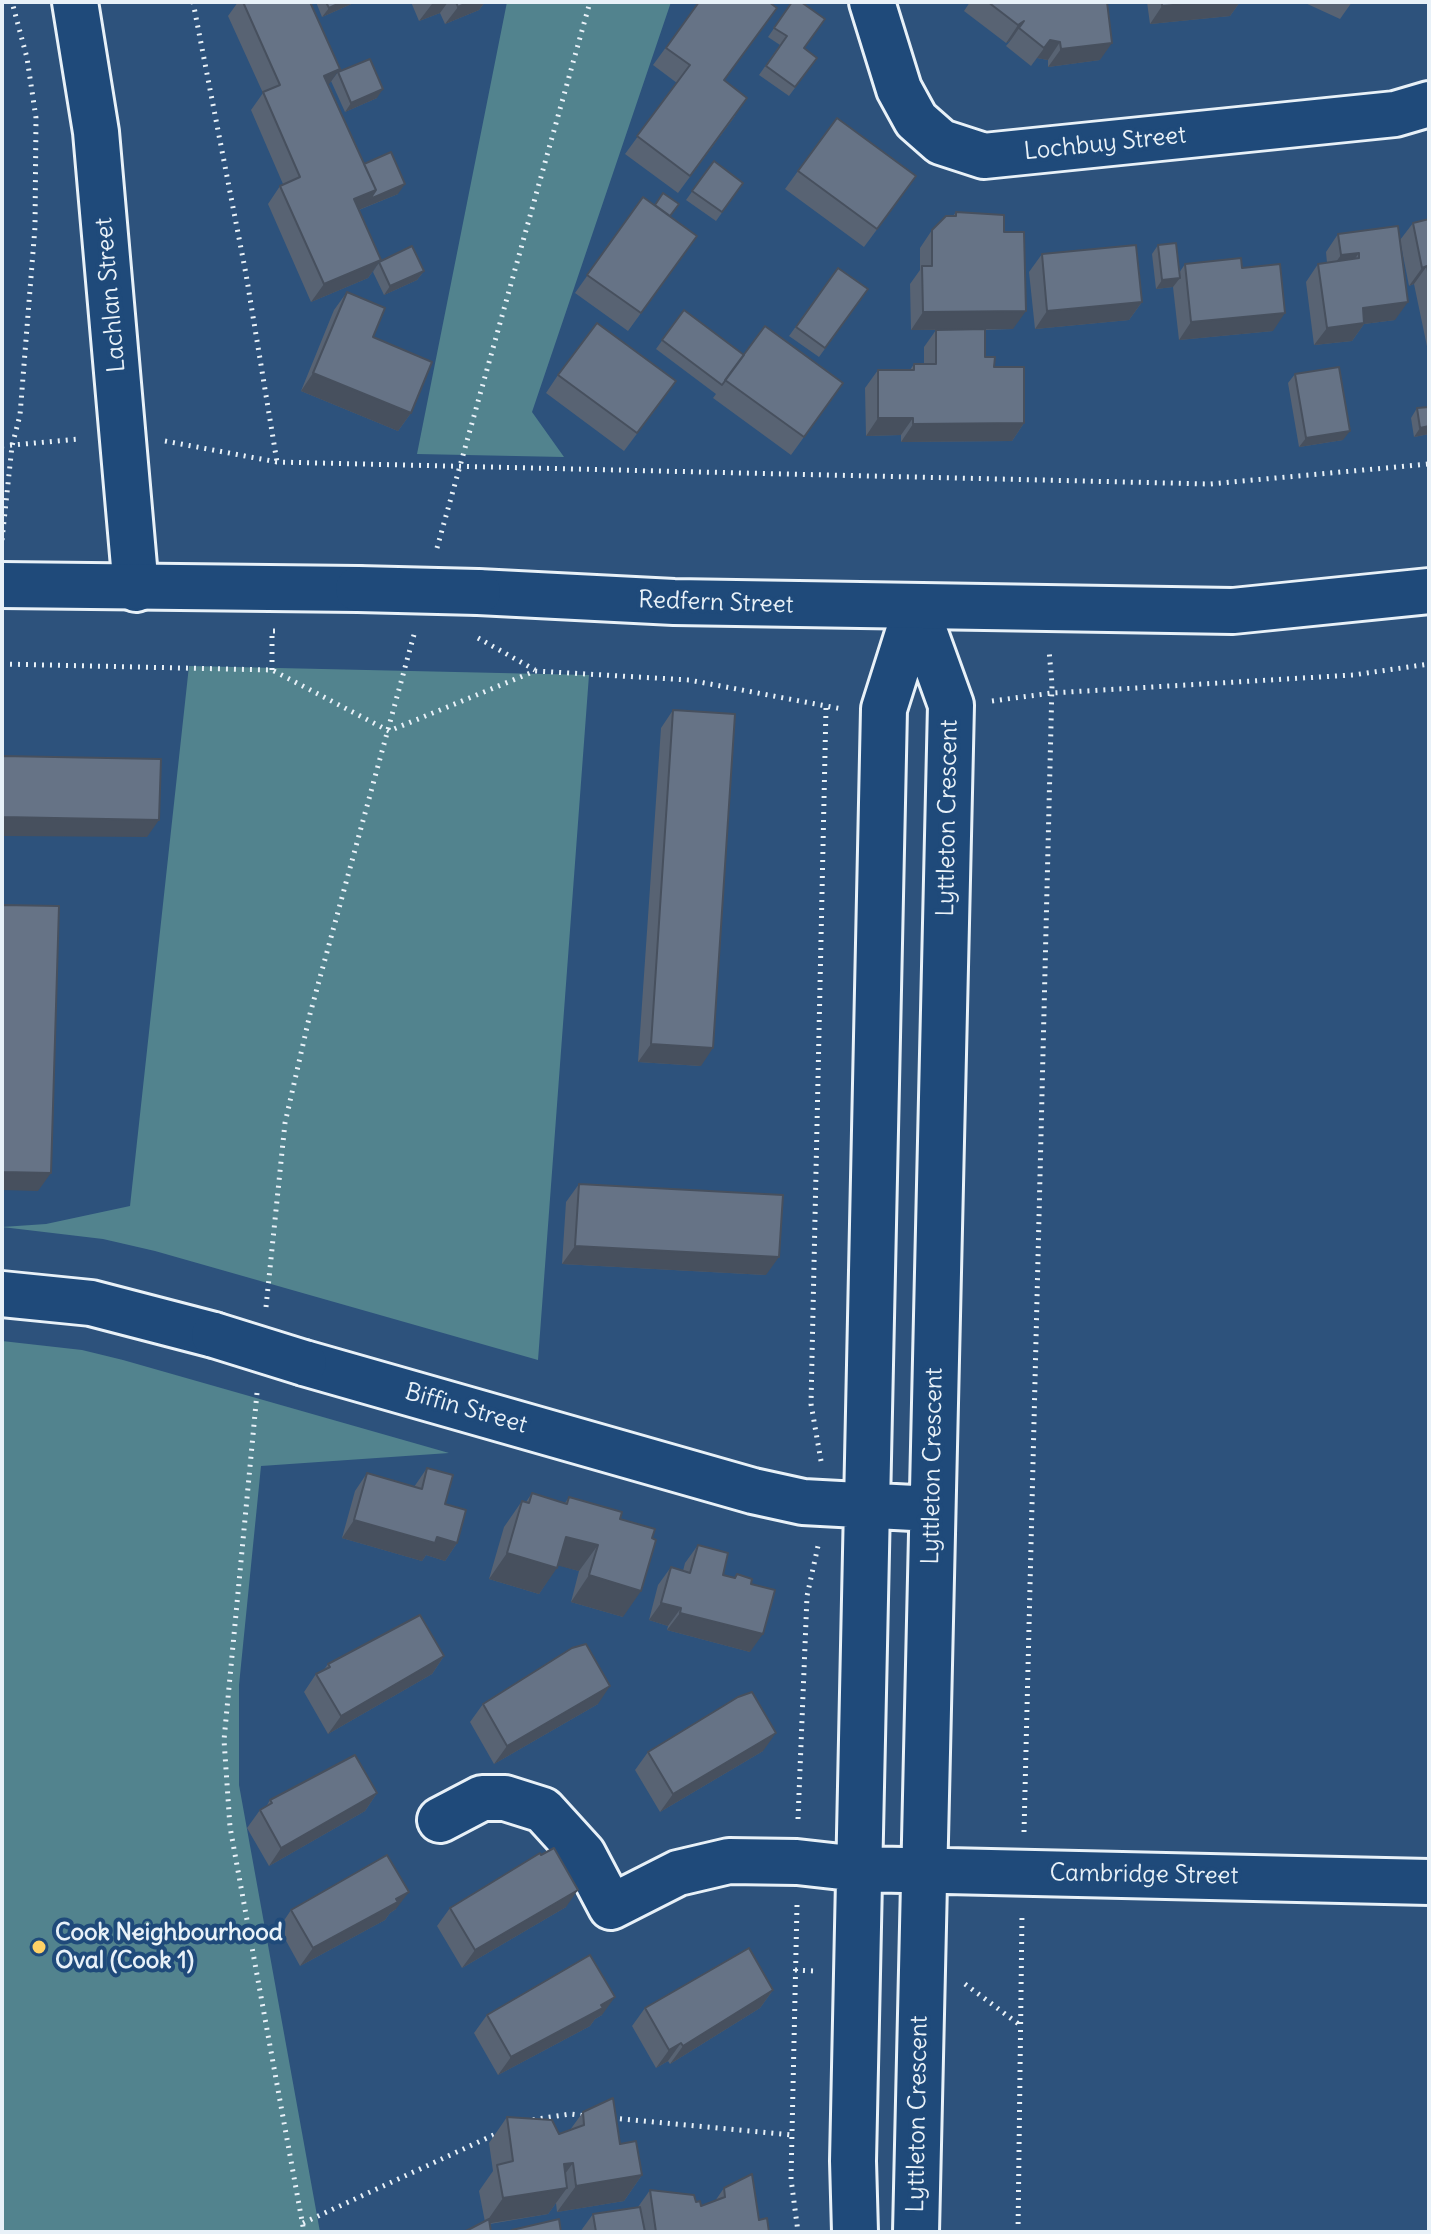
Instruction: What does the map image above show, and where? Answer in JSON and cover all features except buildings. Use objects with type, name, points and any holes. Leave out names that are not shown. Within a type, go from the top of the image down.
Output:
[{"type":"street","name":"Lachlan Street","points":[[75,2],[96,132],[136,589]]},
{"type":"street","name":"Lochbuy Street","points":[[872,2],[899,89],[916,120],[941,142],[984,156],[1395,114],[1429,104]]},
{"type":"street","name":"Redfern Street","points":[[2,585],[478,592],[674,602],[916,608],[1233,611],[1429,591]]},
{"type":"street","points":[[855,2232],[859,1869],[884,709],[916,608]]},
{"type":"street","name":"Lyttleton Crescent","points":[[916,608],[951,705],[916,2232]]},
{"type":"street","name":"Biffin Street","points":[[2,1294],[91,1303],[214,1335],[753,1491],[803,1502],[932,1509]]},
{"type":"street","name":"Cambridge Street","points":[[440,1820],[482,1798],[505,1798],[543,1810],[583,1854],[611,1907],[678,1873],[729,1861],[797,1862],[859,1869],[1429,1882]]},
{"type":"path","points":[[2,540],[12,446],[20,415],[35,227],[36,118],[27,58],[12,2]]},
{"type":"path","points":[[193,2],[246,274],[277,462]]},
{"type":"path","points":[[458,466],[590,2]]},
{"type":"path","points":[[2,446],[75,439]]},
{"type":"path","points":[[176,441],[277,462],[1210,484],[1429,464]]},
{"type":"path","points":[[1018,2232],[1023,1872],[1052,693],[1046,609]]},
{"type":"path","points":[[272,670],[272,631],[285,631]]},
{"type":"path","points":[[482,638],[535,671]]},
{"type":"path","points":[[2,664],[272,670],[389,731],[535,671],[689,680],[826,707]]},
{"type":"path","points":[[978,702],[1052,693],[1353,675],[1429,664]]},
{"type":"path","points":[[265,1319],[285,1123],[310,1014],[389,731]]},
{"type":"path","points":[[258,1390],[224,1740],[230,1827],[304,2232]]},
{"type":"path","points":[[516,2125],[530,2118],[570,2114],[792,2135]]},
{"type":"path","points":[[303,2223],[502,2131]]},
{"type":"green space","points":[[507,2],[671,2],[532,412],[564,457],[417,454]]},
{"type":"green space","points":[[189,666],[589,675],[538,1360],[155,1251],[103,1239],[2,1227],[46,1224],[130,1206]]},
{"type":"green space","points":[[2,1341],[82,1350],[123,1360],[449,1453],[261,1466],[239,1685],[239,1785],[320,2232],[2,2232]]},
{"type":"place","name":"Cook Neighbourhood Oval (Cook 1)","points":[[39,1947]]}]
